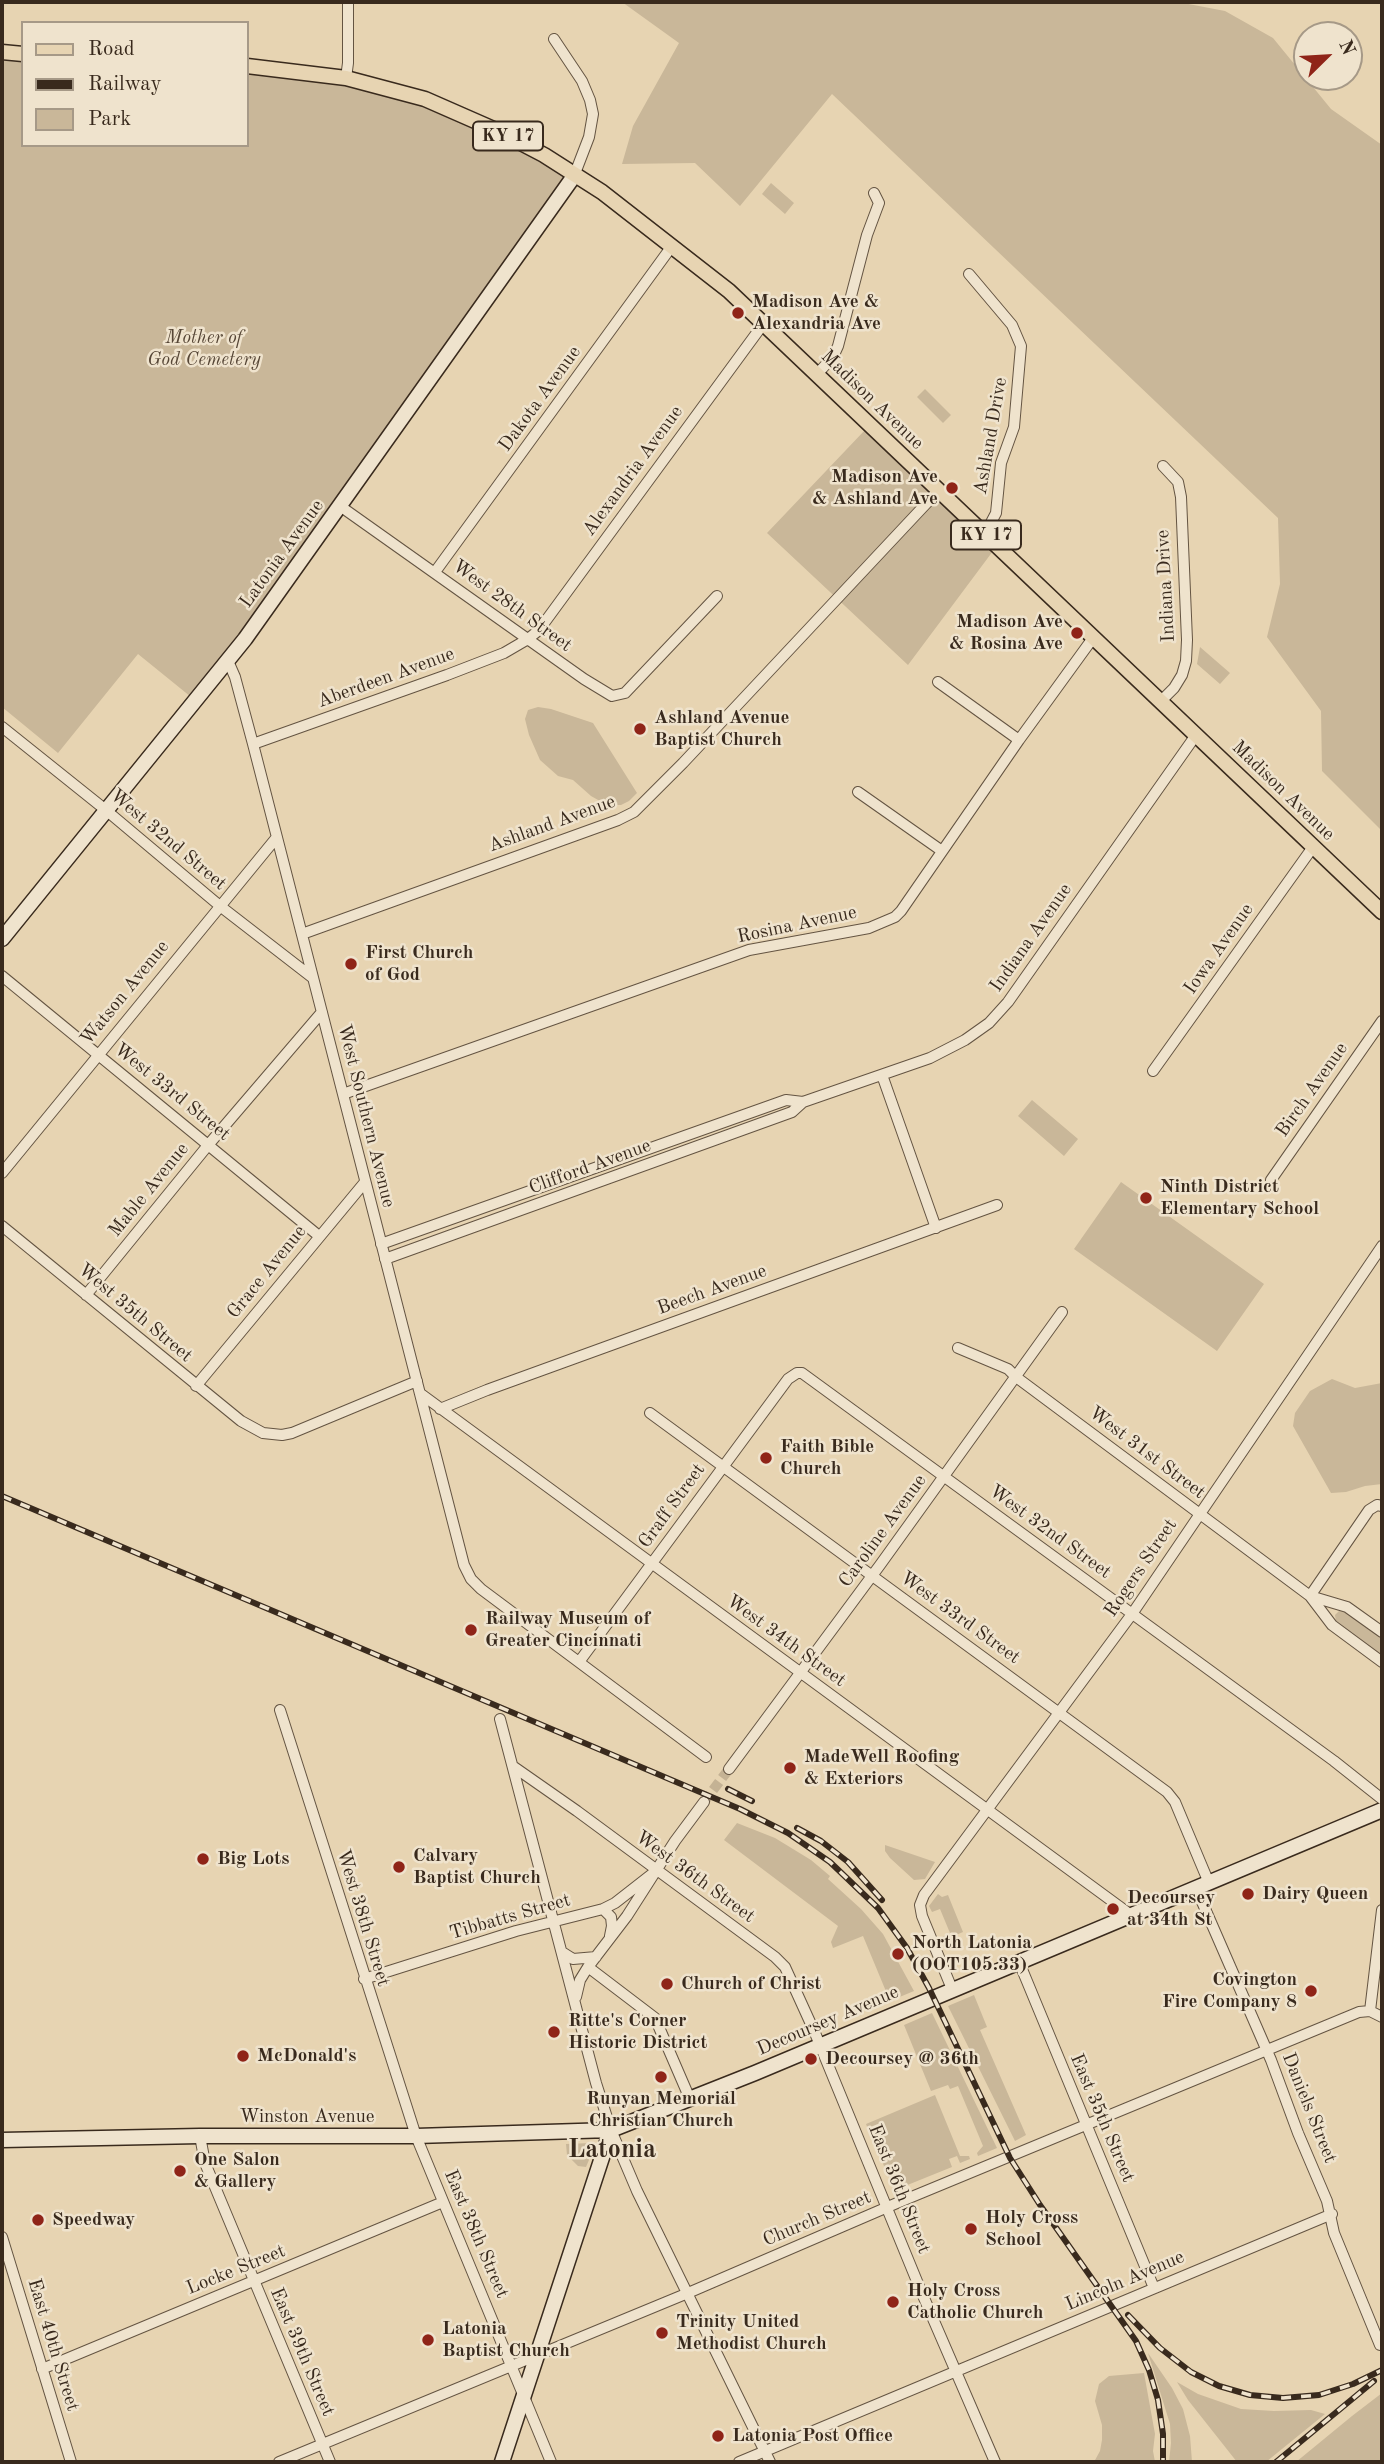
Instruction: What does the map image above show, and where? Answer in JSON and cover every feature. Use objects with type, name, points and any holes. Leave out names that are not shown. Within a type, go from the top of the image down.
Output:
[{"type":"main road","points":[[2,52],[21,54]]},
{"type":"main road","name":"Madison Avenue","points":[[248,65],[346,78],[425,99],[498,131],[544,155],[601,192],[722,284],[1382,912]]},
{"type":"main road","name":"Latonia Avenue","points":[[2,939],[228,661],[574,176]]},
{"type":"main road","name":"Decoursey Avenue","points":[[611,2130],[1382,1810]]},
{"type":"main road","points":[[502,2462],[611,2130]]},
{"type":"main road","name":"Winston Avenue","points":[[2,2140],[416,2136],[611,2130]]},
{"type":"street","points":[[346,78],[348,2]]},
{"type":"street","points":[[554,38],[582,81],[593,114],[589,136],[574,176]]},
{"type":"street","points":[[817,374],[833,357],[838,346],[867,235],[879,203],[874,193]]},
{"type":"street","name":"Dakota Avenue","points":[[435,572],[672,246]]},
{"type":"street","name":"Ashland Drive","points":[[969,274],[1012,325],[1021,346],[1014,427],[1001,463],[996,513],[985,534]]},
{"type":"street","name":"Alexandria Avenue","points":[[528,639],[539,630],[764,323]]},
{"type":"street","name":"Indiana Drive","points":[[1161,701],[1182,675],[1187,640],[1181,497],[1178,482],[1163,466]]},
{"type":"street","name":"Ashland Avenue","points":[[302,934],[634,812],[939,490]]},
{"type":"street","name":"West 28th Street","points":[[340,506],[612,696],[625,693],[717,596]]},
{"type":"street","name":"Rosina Avenue","points":[[343,1094],[749,950],[854,932],[886,922],[901,911],[1093,638]]},
{"type":"street","name":"Aberdeen Avenue","points":[[253,744],[447,675],[504,653],[528,639]]},
{"type":"street","name":"West Southern Avenue","points":[[228,661],[235,677],[314,978],[459,1549],[471,1579],[481,1590],[579,1662]]},
{"type":"street","points":[[938,682],[1019,740]]},
{"type":"street","name":"West 32nd Street","points":[[2,727],[220,906],[314,978]]},
{"type":"street","name":"Indiana Avenue","points":[[836,1091],[949,1050],[979,1031],[999,1013],[1196,735]]},
{"type":"street","points":[[858,792],[942,851]]},
{"type":"street","name":"Watson Avenue","points":[[2,1173],[277,837]]},
{"type":"street","name":"Iowa Avenue","points":[[1153,1071],[1313,847]]},
{"type":"street","name":"West 33rd Street","points":[[2,976],[319,1236]]},
{"type":"street","name":"Mable Avenue","points":[[86,1295],[209,1144],[322,1012]]},
{"type":"street","name":"Birch Avenue","points":[[1271,1180],[1382,1021]]},
{"type":"street","points":[[882,1075],[936,1228]]},
{"type":"street","name":"Clifford Avenue","points":[[385,1259],[792,1112],[803,1102],[836,1091]]},
{"type":"street","name":"Clifford Avenue","points":[[381,1244],[786,1100],[803,1102]]},
{"type":"street","name":"Grace Avenue","points":[[196,1385],[365,1182]]},
{"type":"street","name":"Beech Avenue","points":[[440,1409],[997,1205]]},
{"type":"street","name":"West 35th Street","points":[[2,1226],[247,1425],[273,1435],[292,1433],[417,1381]]},
{"type":"street","name":"Rogers Street","points":[[953,1989],[922,1916],[920,1905],[924,1895],[1132,1614],[1382,1246]]},
{"type":"street","name":"Caroline Avenue","points":[[729,1769],[873,1575],[1062,1312]]},
{"type":"street","name":"West 31st Street","points":[[958,1348],[1008,1369],[1310,1596],[1332,1625],[1382,1662]]},
{"type":"street","name":"West 32nd Street","points":[[797,1373],[810,1378],[1382,1799]]},
{"type":"street","name":"Graff Street","points":[[579,1662],[788,1379],[797,1373]]},
{"type":"street","name":"West 34th Street","points":[[421,1394],[1131,1915]]},
{"type":"street","name":"West 33rd Street","points":[[650,1413],[1167,1791],[1175,1802],[1202,1886]]},
{"type":"street","points":[[1310,1596],[1369,1510],[1380,1505]]},
{"type":"street","name":"West 31st Street","points":[[1310,1596],[1347,1607],[1382,1632]]},
{"type":"street","points":[[579,1662],[706,1756]]},
{"type":"street","name":"West 38th Street","points":[[280,1710],[416,2136]]},
{"type":"street","points":[[500,1719],[596,2084],[611,2130],[637,2191],[770,2462]]},
{"type":"street","name":"West 36th Street","points":[[514,1767],[775,1957],[785,1967],[820,2044]]},
{"type":"street","points":[[576,2001],[580,1980],[588,1967],[704,1802]]},
{"type":"street","name":"Tibbatts Street","points":[[364,1979],[603,1909],[615,1903],[656,1871]]},
{"type":"street","name":"Daniels Street","points":[[1202,1886],[1332,2214],[1334,2233],[1380,2344]]},
{"type":"street","points":[[603,1909],[611,1917],[609,1939]]},
{"type":"street","points":[[1382,1910],[1370,2011],[1382,2017]]},
{"type":"street","points":[[562,1952],[573,1959],[596,1957]]},
{"type":"street","name":"East 35th Street","points":[[1019,1962],[1154,2288]]},
{"type":"street","points":[[588,1967],[655,2018],[690,2099]]},
{"type":"street","name":"Church Street","points":[[279,2462],[1359,2012],[1370,2011]]},
{"type":"street","name":"East 36th Street","points":[[820,2044],[995,2462]]},
{"type":"street","name":"East 39th Street","points":[[200,2136],[205,2162],[330,2462]]},
{"type":"street","name":"East 38th Street","points":[[416,2136],[551,2462]]},
{"type":"street","name":"Locke Street","points":[[42,2369],[443,2202]]},
{"type":"street","name":"Lincoln Avenue","points":[[739,2462],[1332,2214]]},
{"type":"street","name":"East 40th Street","points":[[2,2237],[71,2462]]},
{"type":"green space","points":[[622,2],[1178,2],[1225,11],[1273,38],[1293,62],[1293,91],[1316,91],[1331,109],[1382,145],[1382,831],[1322,771],[1321,711],[1267,637],[1280,584],[1278,518],[832,94],[740,206],[695,163],[622,164],[633,126],[679,43]]},
{"type":"green space","name":"Mother of God Cemetery","points":[[2,52],[21,54],[21,147],[248,147],[248,66],[425,99],[574,176],[196,701],[138,654],[58,753],[2,707]]},
{"type":"green space","points":[[771,183],[794,203],[785,214],[762,194]]},
{"type":"green space","points":[[925,389],[951,415],[943,423],[917,397]]},
{"type":"green space","points":[[865,430],[993,551],[908,665],[767,533]]},
{"type":"green space","points":[[1200,647],[1230,673],[1220,684],[1197,664]]},
{"type":"green space","points":[[538,707],[593,723],[637,793],[621,805],[607,805],[591,796],[573,780],[558,776],[540,760],[529,735],[525,719],[528,710]]},
{"type":"green space","points":[[1032,1100],[1078,1139],[1064,1156],[1018,1116]]},
{"type":"green space","points":[[1121,1182],[1264,1284],[1217,1351],[1074,1249]]},
{"type":"green space","points":[[1332,1379],[1355,1388],[1382,1383],[1382,1484],[1331,1493],[1293,1426],[1295,1413],[1310,1391]]},
{"type":"green space","points":[[1339,1611],[1347,1612],[1382,1638],[1382,1657],[1336,1622],[1335,1615]]},
{"type":"green space","points":[[737,1823],[775,1838],[811,1860],[830,1876],[828,1879],[861,1909],[883,1934],[914,1991],[890,2001],[863,1936],[833,1948],[831,1942],[838,1926],[724,1840]]},
{"type":"green space","points":[[885,1845],[935,1862],[925,1879],[914,1880],[890,1858],[885,1851]]},
{"type":"green space","points":[[938,1894],[942,1897],[948,1895],[963,1932],[944,1940],[942,1937],[950,1933],[940,1909],[932,1912],[929,1906]]},
{"type":"green space","points":[[974,1995],[987,2027],[980,2030],[1026,2135],[1015,2141],[948,2006]]},
{"type":"green space","points":[[932,2013],[997,2148],[978,2156],[977,2153],[983,2146],[958,2086],[950,2089],[948,2085],[931,2091],[904,2025]]},
{"type":"green space","points":[[935,2095],[960,2156],[969,2156],[970,2159],[960,2163],[957,2156],[949,2159],[952,2167],[905,2186],[899,2179],[890,2180],[866,2124]]},
{"type":"green space","points":[[591,2143],[594,2148],[586,2167],[578,2166],[567,2155],[566,2144]]},
{"type":"green space","points":[[1148,2353],[1183,2409],[1190,2436],[1192,2462],[1169,2462],[1170,2424]]},
{"type":"green space","points":[[1144,2373],[1155,2434],[1155,2462],[1094,2462],[1102,2440],[1102,2425],[1095,2401],[1099,2384],[1109,2376]]},
{"type":"green space","points":[[1177,2382],[1198,2394],[1241,2409],[1311,2410],[1325,2414],[1266,2462],[1237,2462]]},
{"type":"green space","points":[[1382,2393],[1382,2462],[1296,2462],[1352,2416]]},
{"type":"tunnel","points":[[704,1802],[729,1769]]},
{"type":"railway","points":[[2,1496],[740,1809],[788,1833],[830,1862],[878,1908],[907,1948],[929,1988],[1010,2158],[1136,2341],[1158,2400],[1163,2434],[1163,2462]]},
{"type":"railway","points":[[728,1789],[752,1801]]},
{"type":"railway","points":[[797,1828],[821,1841],[848,1862],[882,1900]]},
{"type":"railway","points":[[1128,2315],[1160,2348],[1191,2372],[1219,2386],[1250,2395],[1283,2398],[1319,2395],[1353,2384],[1382,2370]]},
{"type":"railway","points":[[1276,2462],[1374,2381]]},
{"type":"place","name":"Madison Ave & Alexandria Ave","points":[[738,313]]},
{"type":"place","name":"Madison Ave & Ashland Ave","points":[[952,488]]},
{"type":"place","name":"Madison Ave & Rosina Ave","points":[[1077,633]]},
{"type":"place","name":"Ashland Avenue Baptist Church","points":[[640,729]]},
{"type":"place","name":"First Church of God","points":[[351,964]]},
{"type":"place","name":"Ninth District Elementary School","points":[[1146,1198]]},
{"type":"place","name":"Faith Bible Church","points":[[766,1458]]},
{"type":"place","name":"Railway Museum of Greater Cincinnati","points":[[471,1630]]},
{"type":"place","name":"MadeWell Roofing & Exteriors","points":[[790,1768]]},
{"type":"place","name":"Big Lots","points":[[203,1859]]},
{"type":"place","name":"Calvary Baptist Church","points":[[399,1867]]},
{"type":"place","name":"Dairy Queen","points":[[1248,1894]]},
{"type":"place","name":"Decoursey at 34th St","points":[[1113,1909]]},
{"type":"place","name":"North Latonia (OOT105.33)","points":[[898,1954]]},
{"type":"place","name":"Church of Christ","points":[[667,1984]]},
{"type":"place","name":"Covington Fire Company 8","points":[[1311,1991]]},
{"type":"place","name":"Ritte's Corner Historic District","points":[[554,2032]]},
{"type":"place","name":"McDonald's","points":[[243,2056]]},
{"type":"place","name":"Decoursey @ 36th","points":[[811,2059]]},
{"type":"place","name":"Runyan Memorial Christian Church","points":[[661,2077]]},
{"type":"place","name":"One Salon & Gallery","points":[[180,2171]]},
{"type":"place","name":"Speedway","points":[[38,2220]]},
{"type":"place","name":"Holy Cross School","points":[[971,2229]]},
{"type":"place","name":"Holy Cross Catholic Church","points":[[893,2302]]},
{"type":"place","name":"Trinity United Methodist Church","points":[[662,2333]]},
{"type":"place","name":"Latonia Baptist Church","points":[[428,2340]]},
{"type":"place","name":"Latonia Post Office","points":[[718,2436]]},
{"type":"district","name":"Latonia","points":[[612,2150]]}]
